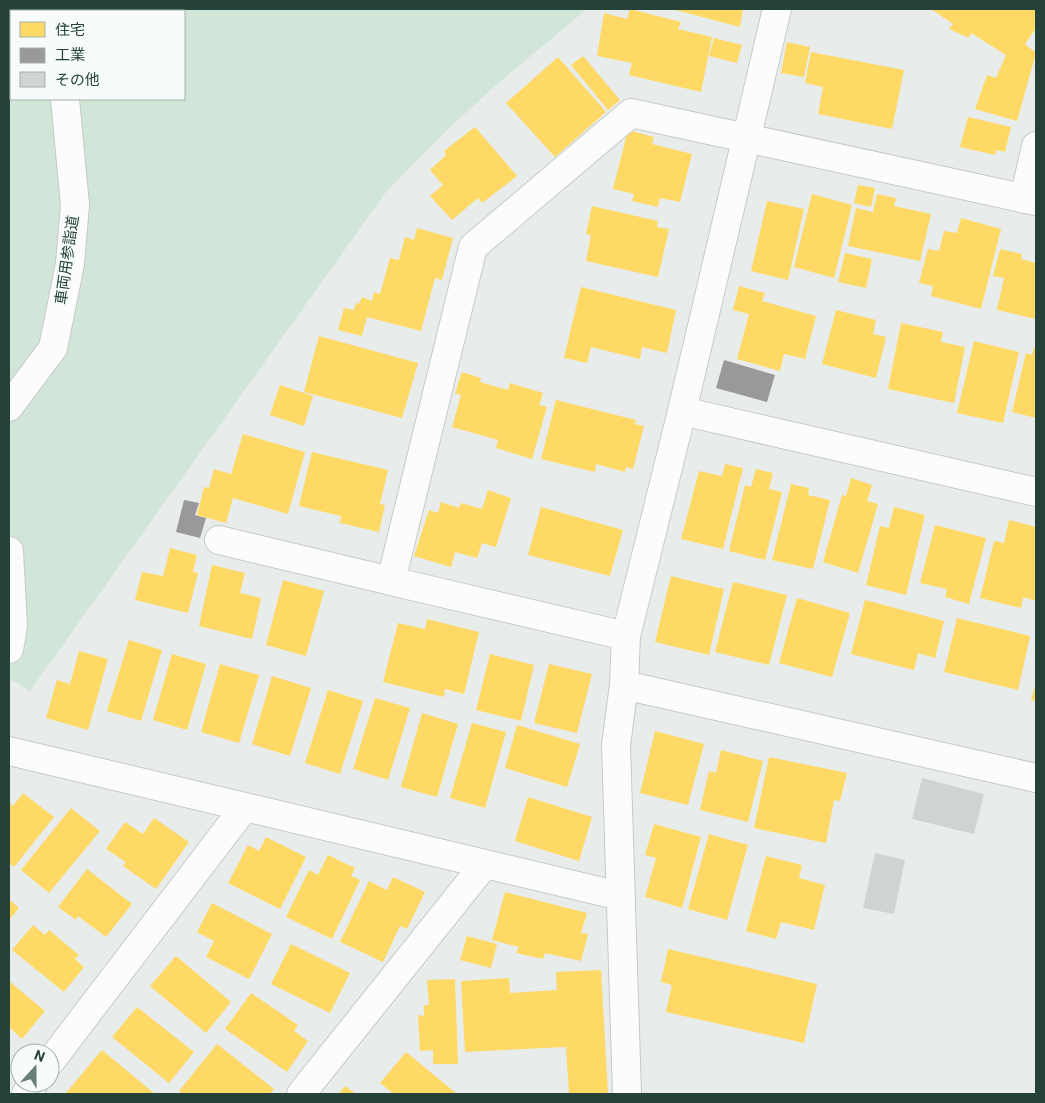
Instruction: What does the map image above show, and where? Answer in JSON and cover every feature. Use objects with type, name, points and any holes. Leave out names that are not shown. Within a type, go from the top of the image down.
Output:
[{"type":"street","points":[[628,1094],[616,745],[624,685],[626,636],[682,411],[777,9]]},
{"type":"street","name":"車両用参詣道","points":[[9,406],[53,348],[70,264],[75,205],[65,100]]},
{"type":"street","points":[[391,581],[473,247],[631,113],[1030,200],[1036,146]]},
{"type":"street","points":[[682,411],[1036,492]]},
{"type":"street","points":[[219,540],[626,636]]},
{"type":"street","points":[[9,551],[12,626],[9,649]]},
{"type":"street","points":[[624,685],[1036,778]]},
{"type":"street","points":[[9,751],[620,896]]},
{"type":"street","points":[[60,1049],[244,808]]},
{"type":"street","points":[[301,1094],[484,865]]},
{"type":"green space","points":[[9,9],[587,9],[496,85],[445,132],[386,192],[30,691],[9,678]]},
{"type":"building: 住宅","points":[[630,9],[681,22],[678,29],[712,37],[701,92],[629,75],[632,63],[597,56],[604,13],[627,19]]},
{"type":"building: 住宅","points":[[672,9],[743,9],[740,27]]},
{"type":"building: 住宅","points":[[931,9],[1036,9],[1036,28],[1025,44],[1036,53],[1017,121],[975,109],[987,75],[996,78],[1006,55],[971,33],[969,38],[949,29],[953,24]]},
{"type":"building: 住宅","points":[[714,38],[742,45],[737,63],[709,56]]},
{"type":"building: 住宅","points":[[787,42],[810,47],[804,77],[781,73]]},
{"type":"building: 住宅","points":[[811,52],[904,70],[892,129],[818,114],[823,87],[805,83]]},
{"type":"building: 住宅","points":[[583,56],[620,100],[608,110],[571,65]]},
{"type":"building: 住宅","points":[[558,57],[606,112],[555,157],[506,103]]},
{"type":"building: 住宅","points":[[968,117],[1011,127],[1005,152],[996,150],[995,155],[960,147]]},
{"type":"building: 住宅","points":[[475,127],[517,176],[482,203],[478,198],[452,220],[430,196],[443,185],[430,170],[446,155],[444,151]]},
{"type":"building: 住宅","points":[[628,130],[654,137],[652,144],[692,154],[680,202],[660,198],[658,207],[632,201],[634,194],[613,189]]},
{"type":"building: 住宅","points":[[858,185],[875,188],[871,207],[854,203]]},
{"type":"building: 住宅","points":[[812,194],[852,205],[834,278],[794,267]]},
{"type":"building: 住宅","points":[[877,194],[896,198],[894,206],[931,214],[920,261],[848,246],[856,208],[873,212]]},
{"type":"building: 住宅","points":[[767,201],[804,209],[788,280],[751,271]]},
{"type":"building: 住宅","points":[[592,206],[658,221],[657,227],[669,229],[658,277],[586,261],[591,235],[586,234]]},
{"type":"building: 住宅","points":[[961,218],[1001,229],[981,309],[931,296],[933,286],[919,283],[928,249],[939,251],[944,231],[957,233]]},
{"type":"building: 住宅","points":[[417,228],[453,238],[442,280],[435,278],[421,331],[367,317],[362,336],[338,330],[344,308],[354,310],[356,303],[359,304],[362,297],[372,301],[374,292],[380,294],[390,258],[399,260],[405,237],[414,240]]},
{"type":"building: 住宅","points":[[1000,249],[1022,254],[1021,259],[1036,263],[1036,319],[997,310],[1004,278],[993,276]]},
{"type":"building: 住宅","points":[[845,253],[872,259],[866,288],[838,282]]},
{"type":"building: 住宅","points":[[739,286],[765,293],[762,301],[816,316],[805,359],[784,354],[780,371],[737,359],[749,314],[733,310]]},
{"type":"building: 住宅","points":[[581,287],[676,310],[667,353],[642,347],[640,359],[591,347],[587,363],[564,358]]},
{"type":"building: 住宅","points":[[836,310],[876,320],[873,334],[886,337],[876,378],[822,364]]},
{"type":"building: 住宅","points":[[901,323],[943,332],[941,342],[965,347],[954,403],[888,389]]},
{"type":"building: 住宅","points":[[319,336],[418,363],[402,418],[304,392]]},
{"type":"building: 住宅","points":[[974,341],[1019,352],[1003,423],[957,413]]},
{"type":"building: 住宅","points":[[1034,347],[1036,348],[1036,418],[1012,412],[1026,353],[1032,355]]},
{"type":"building: 住宅","points":[[462,372],[481,378],[480,382],[508,390],[510,383],[543,393],[539,405],[547,407],[532,459],[496,448],[498,440],[452,427],[461,395],[455,393]]},
{"type":"building: 住宅","points":[[280,385],[313,396],[304,426],[270,415]]},
{"type":"building: 住宅","points":[[556,400],[636,420],[635,424],[644,426],[633,469],[626,467],[625,472],[596,464],[595,472],[541,459]]},
{"type":"building: 住宅","points":[[243,434],[305,452],[288,514],[233,498],[226,523],[197,515],[204,487],[209,488],[214,469],[231,474]]},
{"type":"building: 住宅","points":[[312,452],[388,470],[380,504],[385,505],[379,532],[340,523],[341,516],[299,506]]},
{"type":"building: 住宅","points":[[725,464],[743,468],[723,549],[681,539],[699,471],[722,476]]},
{"type":"building: 住宅","points":[[756,469],[773,473],[769,489],[782,492],[765,560],[729,551],[745,485],[751,487]]},
{"type":"building: 住宅","points":[[851,478],[872,485],[867,501],[878,504],[858,573],[823,562],[842,495],[846,496]]},
{"type":"building: 住宅","points":[[791,484],[809,488],[808,495],[830,500],[813,569],[772,560]]},
{"type":"building: 住宅","points":[[488,490],[511,498],[496,547],[482,543],[477,558],[455,552],[451,567],[414,556],[429,510],[438,513],[441,502],[459,508],[461,503],[482,509]]},
{"type":"building: 住宅","points":[[541,507],[623,530],[610,576],[528,555]]},
{"type":"building: 住宅","points":[[894,507],[925,515],[906,595],[866,585],[880,526],[889,528]]},
{"type":"building: 住宅","points":[[1009,520],[1036,527],[1036,601],[1023,597],[1021,608],[980,598],[994,541],[1004,543]]},
{"type":"building: 住宅","points":[[935,525],[986,538],[969,604],[945,597],[947,589],[920,583]]},
{"type":"building: 住宅","points":[[170,548],[197,555],[193,572],[198,573],[188,613],[135,600],[142,572],[163,576]]},
{"type":"building: 住宅","points":[[212,565],[245,573],[240,593],[261,598],[252,639],[199,626]]},
{"type":"building: 住宅","points":[[671,576],[724,589],[709,655],[655,642]]},
{"type":"building: 住宅","points":[[283,580],[324,591],[306,656],[266,645]]},
{"type":"building: 住宅","points":[[733,582],[787,595],[769,665],[715,652]]},
{"type":"building: 住宅","points":[[797,598],[850,613],[832,677],[779,663]]},
{"type":"building: 住宅","points":[[865,600],[944,621],[935,658],[918,653],[914,670],[851,654]]},
{"type":"building: 住宅","points":[[957,618],[1030,636],[1018,690],[944,672]]},
{"type":"building: 住宅","points":[[427,619],[479,632],[464,694],[445,689],[444,697],[383,682],[398,623],[425,629]]},
{"type":"building: 住宅","points":[[129,640],[162,650],[141,721],[107,711]]},
{"type":"building: 住宅","points":[[79,651],[108,659],[88,730],[46,718],[57,680],[70,684]]},
{"type":"building: 住宅","points":[[172,654],[206,664],[187,730],[153,720]]},
{"type":"building: 住宅","points":[[490,654],[534,665],[521,721],[476,710]]},
{"type":"building: 住宅","points":[[220,664],[259,675],[239,743],[201,732]]},
{"type":"building: 住宅","points":[[549,664],[592,674],[577,733],[534,723]]},
{"type":"building: 住宅","points":[[272,676],[311,688],[290,756],[252,744]]},
{"type":"building: 住宅","points":[[1036,682],[1036,701],[1031,700]]},
{"type":"building: 住宅","points":[[328,690],[363,701],[340,774],[305,763]]},
{"type":"building: 住宅","points":[[375,698],[410,708],[388,780],[353,769]]},
{"type":"building: 住宅","points":[[422,713],[458,724],[437,797],[401,787]]},
{"type":"building: 住宅","points":[[472,723],[506,732],[485,808],[450,798]]},
{"type":"building: 住宅","points":[[517,725],[580,744],[567,787],[505,768]]},
{"type":"building: 住宅","points":[[655,731],[704,744],[688,805],[640,793]]},
{"type":"building: 住宅","points":[[721,750],[763,761],[748,822],[700,810],[709,771],[716,773]]},
{"type":"building: 住宅","points":[[769,757],[847,773],[840,801],[834,800],[826,843],[754,828]]},
{"type":"building: 住宅","points":[[23,793],[54,817],[14,867],[9,863],[9,802],[13,806]]},
{"type":"building: 住宅","points":[[528,797],[592,817],[579,861],[515,841]]},
{"type":"building: 住宅","points":[[71,808],[100,831],[49,893],[21,870]]},
{"type":"building: 住宅","points":[[154,818],[189,842],[156,889],[123,866],[126,862],[106,849],[125,822],[143,834]]},
{"type":"building: 住宅","points":[[654,824],[701,837],[682,908],[645,897],[656,858],[645,855]]},
{"type":"building: 住宅","points":[[709,834],[748,845],[727,920],[688,909]]},
{"type":"building: 住宅","points":[[266,837],[306,857],[280,909],[228,883],[248,845],[259,851]]},
{"type":"building: 住宅","points":[[328,855],[355,868],[351,876],[360,880],[332,939],[286,917],[309,870],[318,875]]},
{"type":"building: 住宅","points":[[766,856],[802,865],[799,878],[825,885],[814,930],[781,922],[776,939],[746,931]]},
{"type":"building: 住宅","points":[[87,869],[132,904],[106,937],[78,916],[76,920],[58,907]]},
{"type":"building: 住宅","points":[[393,877],[425,892],[407,929],[400,926],[383,962],[340,942],[369,881],[387,890]]},
{"type":"building: 住宅","points":[[505,892],[587,913],[581,933],[588,934],[581,961],[545,953],[543,959],[516,953],[519,947],[492,940]]},
{"type":"building: 住宅","points":[[9,899],[19,908],[9,920]]},
{"type":"building: 住宅","points":[[212,903],[272,934],[249,979],[206,957],[214,941],[197,932]]},
{"type":"building: 住宅","points":[[33,925],[45,935],[49,930],[79,955],[75,959],[84,967],[64,992],[12,950]]},
{"type":"building: 住宅","points":[[467,936],[497,944],[491,968],[460,960]]},
{"type":"building: 住宅","points":[[291,944],[350,973],[330,1013],[271,984]]},
{"type":"building: 住宅","points":[[668,949],[817,984],[804,1043],[666,1012],[672,985],[661,982]]},
{"type":"building: 住宅","points":[[176,956],[231,1002],[206,1033],[150,986]]},
{"type":"building: 住宅","points":[[601,970],[608,1094],[569,1094],[566,1047],[465,1052],[461,981],[509,978],[510,993],[557,990],[556,972]]},
{"type":"building: 住宅","points":[[455,979],[458,1064],[433,1064],[433,1050],[420,1051],[418,1015],[424,1016],[424,1005],[429,1005],[427,980]]},
{"type":"building: 住宅","points":[[9,981],[45,1011],[22,1039],[9,1027]]},
{"type":"building: 住宅","points":[[251,993],[298,1025],[294,1031],[308,1041],[287,1072],[225,1029]]},
{"type":"building: 住宅","points":[[137,1007],[194,1052],[169,1083],[112,1037]]},
{"type":"building: 住宅","points":[[217,1044],[274,1089],[270,1094],[183,1094],[179,1091]]},
{"type":"building: 住宅","points":[[102,1050],[155,1094],[65,1094]]},
{"type":"building: 住宅","points":[[406,1052],[457,1094],[394,1094],[380,1083]]},
{"type":"building: 住宅","points":[[345,1086],[356,1094],[338,1094]]},
{"type":"building: 工業","points":[[724,360],[775,375],[767,402],[716,388]]},
{"type":"building: 工業","points":[[184,500],[199,503],[195,515],[206,518],[200,538],[176,532]]},
{"type":"building: その他","points":[[922,778],[984,794],[974,834],[912,819]]},
{"type":"building: その他","points":[[875,853],[905,860],[894,914],[863,908]]}]
